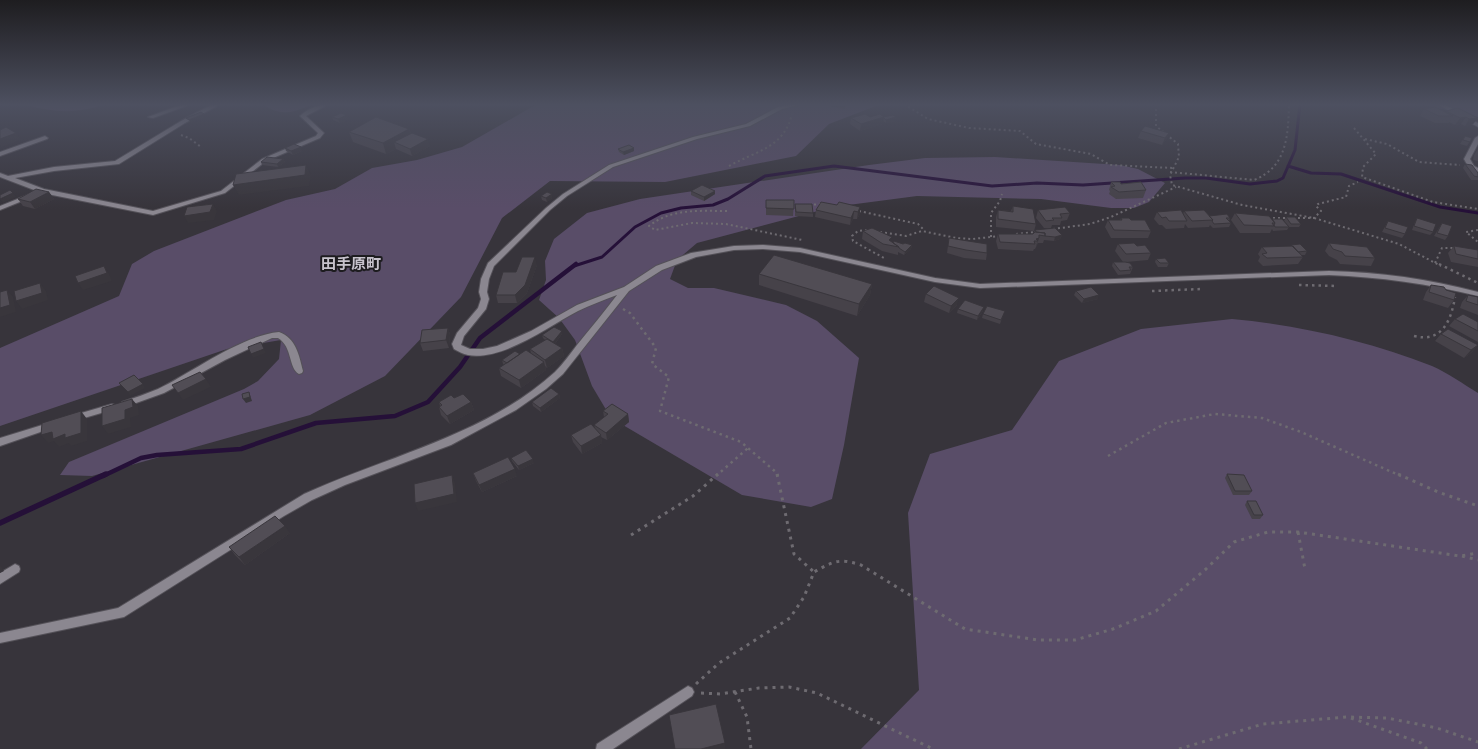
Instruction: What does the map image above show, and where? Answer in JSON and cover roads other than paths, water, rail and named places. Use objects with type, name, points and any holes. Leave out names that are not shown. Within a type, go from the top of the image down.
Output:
[{"type":"street","points":[[0,154],[42,139]]},
{"type":"street","points":[[3,176],[117,162],[154,139]]},
{"type":"street","points":[[3,176],[42,191],[153,213],[223,192],[264,160],[313,139]]},
{"type":"street","points":[[696,139],[611,166],[565,195],[548,209],[491,265],[485,279],[483,292],[485,299],[482,309],[460,335],[456,344],[457,348],[464,352],[474,353],[507,346],[530,337],[576,309],[626,289],[659,268],[694,255],[734,248],[763,247],[800,250],[935,280],[980,286],[1329,273],[1374,274],[1455,288],[1478,294]]},
{"type":"street","points":[[1477,170],[1468,163],[1467,159],[1478,139]]},
{"type":"street","points":[[0,208],[42,191]]},
{"type":"street","points":[[0,638],[120,613],[308,497],[341,482],[448,442],[513,408],[543,387],[560,372],[626,289]]},
{"type":"street","points":[[0,442],[144,398],[274,334],[286,338],[299,371]]},
{"type":"street","points":[[0,579],[16,569]]},
{"type":"street","points":[[602,749],[688,692]]},
{"type":"waterway","points":[[1288,166],[1295,150],[1296,139]]},
{"type":"waterway","points":[[574,266],[602,257],[635,227],[661,213],[681,208],[713,205],[728,199],[765,176],[834,166],[992,186],[1037,183],[1083,185],[1185,178],[1206,178],[1250,184],[1277,181],[1283,178],[1288,166]]},
{"type":"waterway","points":[[1288,166],[1311,173],[1341,174],[1440,207],[1478,213]]},
{"type":"waterway","points":[[103,476],[141,458],[157,455],[241,449],[316,423],[395,416],[428,402],[460,367],[480,338],[576,264]]},
{"type":"waterway","points":[[0,523],[106,474]]},
{"type":"district","name":"田手原町","points":[[351,264]]}]
